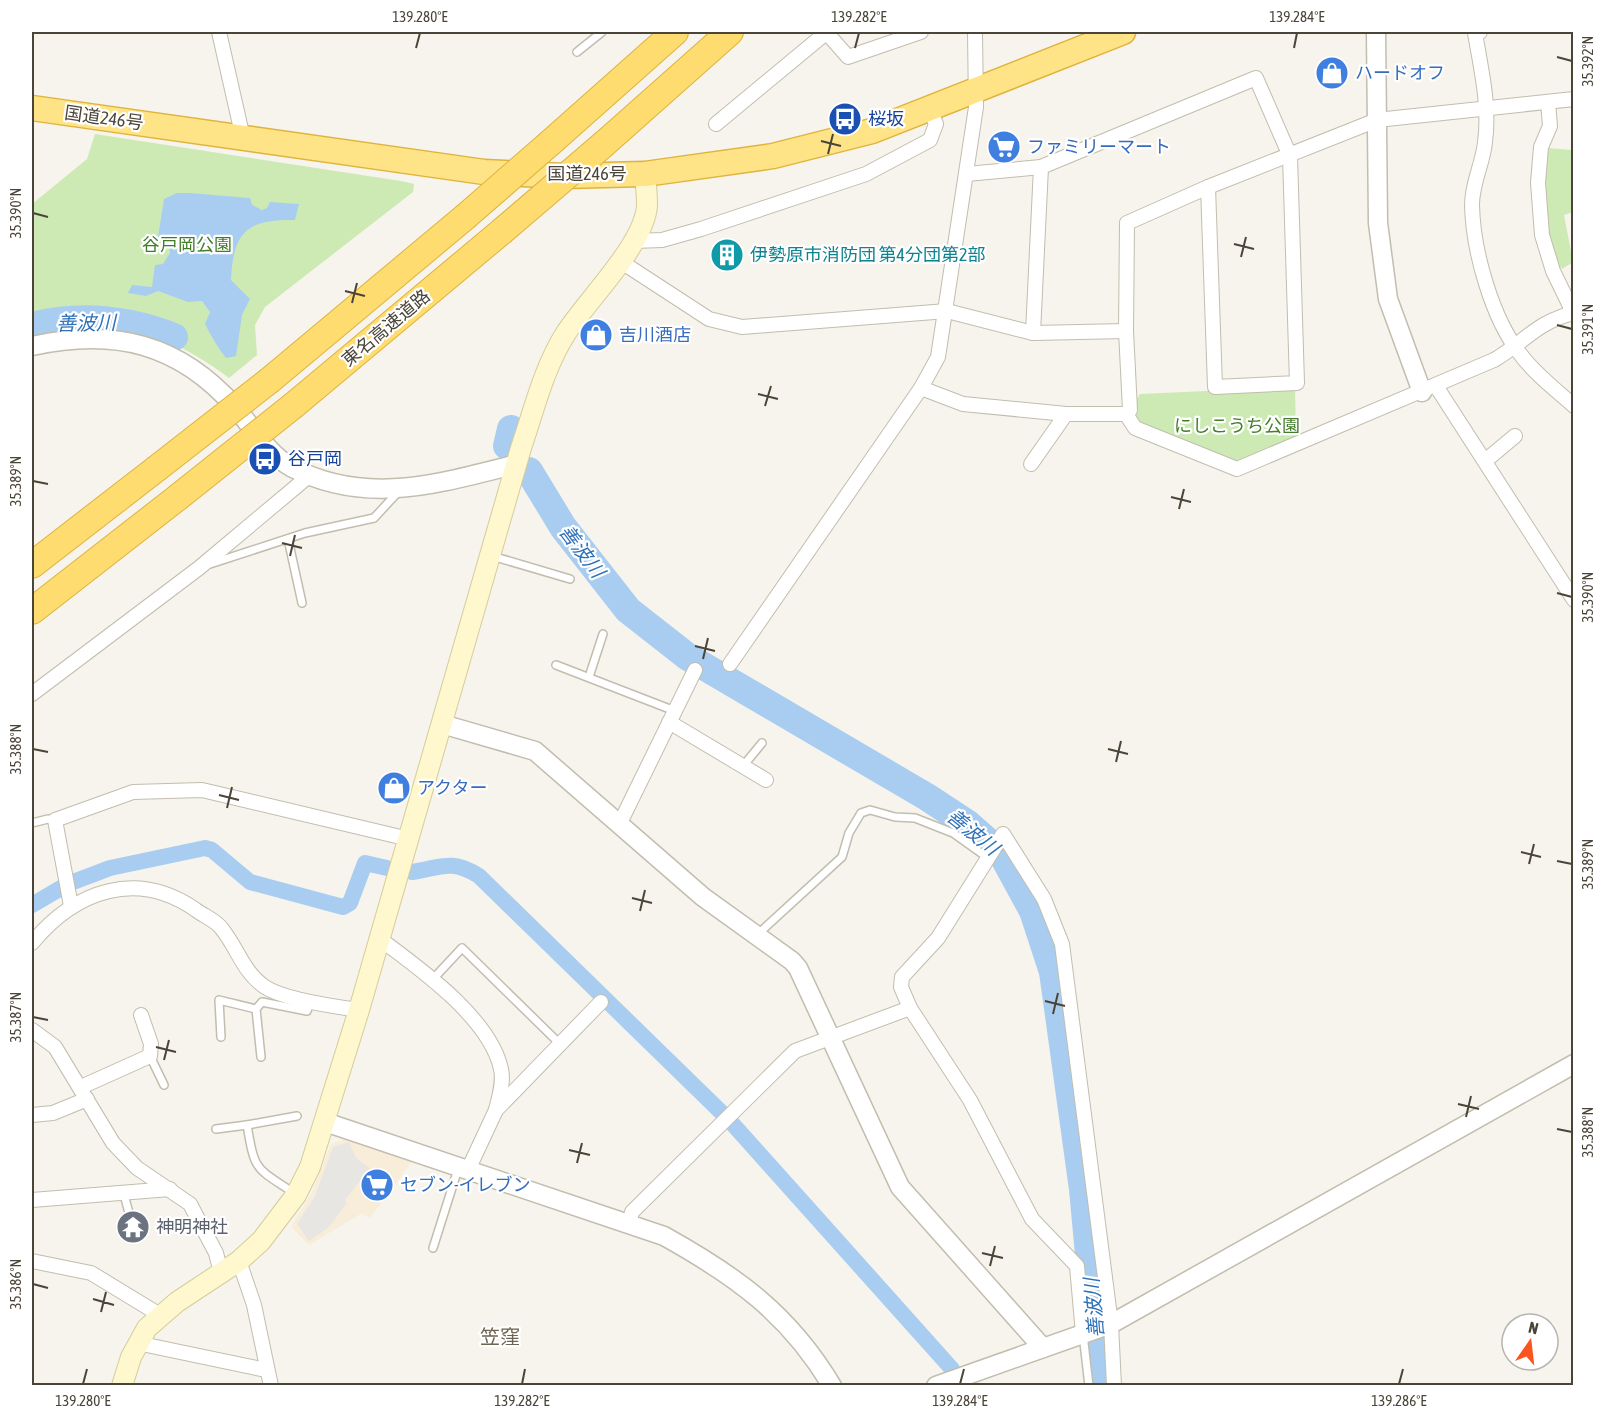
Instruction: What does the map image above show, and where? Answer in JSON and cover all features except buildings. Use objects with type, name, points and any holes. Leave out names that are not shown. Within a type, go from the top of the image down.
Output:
[{"type":"highway","name":"東名高速道路","points":[[32,565],[270,380],[550,144],[675,32]]},
{"type":"highway","name":"東名高速道路","points":[[32,611],[294,405],[501,232],[730,32]]},
{"type":"highway","name":"国道246号","points":[[32,108],[484,172],[563,176],[645,174],[773,156],[872,131],[1123,32]]},
{"type":"main road","points":[[122,1386],[137,1342],[160,1315],[239,1261],[276,1223],[296,1195],[310,1167],[380,939],[516,464],[552,358],[566,333],[633,241],[647,208],[645,174]]},
{"type":"street","points":[[219,32],[243,138]]},
{"type":"street","points":[[716,124],[826,32],[848,57],[921,32]]},
{"type":"street","points":[[730,664],[921,388],[938,357],[967,174],[976,91],[975,32]]},
{"type":"street","points":[[1376,32],[1378,223],[1388,299],[1429,389],[1485,461],[1574,600]]},
{"type":"street","points":[[1480,32],[1475,33],[1487,106],[1485,144],[1474,182],[1472,206],[1479,258],[1489,295],[1521,356],[1574,406]]},
{"type":"street","points":[[967,174],[1041,167],[1256,78],[1290,156],[1297,383],[1215,387],[1208,187]]},
{"type":"street","points":[[921,388],[963,404],[1066,414],[1126,414],[1130,410],[1126,331],[1128,223],[1208,187],[1377,120],[1487,106],[1574,99]]},
{"type":"street","points":[[1126,414],[1135,428],[1237,469],[1429,389],[1516,347],[1524,335],[1539,326],[1572,313],[1553,272],[1542,235],[1538,183],[1541,147],[1550,126],[1548,102]]},
{"type":"street","points":[[633,241],[662,240],[701,229],[866,174],[930,140],[936,124],[930,110]]},
{"type":"street","points":[[1033,333],[1041,167]]},
{"type":"street","points":[[620,261],[709,319],[742,327],[947,311],[1033,333],[1126,331]]},
{"type":"street","points":[[32,346],[64,339],[108,339],[144,346],[178,359],[218,388],[277,456],[290,467],[353,487],[421,488],[516,464]]},
{"type":"street","points":[[1031,464],[1066,414]]},
{"type":"street","points":[[1485,461],[1515,436]]},
{"type":"street","points":[[32,694],[199,568],[310,475]]},
{"type":"street","points":[[619,825],[695,670]]},
{"type":"street","points":[[672,716],[742,766],[766,780]]},
{"type":"street","points":[[442,724],[535,751],[703,897],[798,968],[900,1187],[1042,1348]]},
{"type":"street","points":[[71,906],[55,820],[133,792],[202,790],[409,839]]},
{"type":"street","points":[[1097,1329],[1062,944],[1044,899],[1016,851],[1003,834],[938,938],[902,977],[901,987],[910,1008],[970,1100],[1032,1219],[1077,1266],[1114,1386]]},
{"type":"street","points":[[32,943],[45,927],[71,906],[112,890],[139,886],[176,896],[222,927],[251,977],[268,989],[359,1010]]},
{"type":"street","points":[[380,939],[433,979],[474,1022],[496,1053],[503,1080],[496,1110]]},
{"type":"street","points":[[463,1168],[496,1110],[601,1002]]},
{"type":"street","points":[[629,1223],[632,1212],[795,1051],[828,1036],[910,1008]]},
{"type":"street","points":[[32,1115],[53,1113],[150,1056],[151,1044],[141,1015]]},
{"type":"street","points":[[32,1030],[55,1047],[114,1143],[137,1168],[190,1204],[216,1253],[221,1273]]},
{"type":"street","points":[[936,1386],[1097,1329],[1574,1064]]},
{"type":"street","points":[[325,1122],[664,1236],[702,1257],[760,1299],[796,1332],[832,1386]]},
{"type":"street","points":[[32,1200],[170,1189]]},
{"type":"street","points":[[32,1261],[91,1273],[160,1315]]},
{"type":"street","points":[[239,1261],[254,1305],[271,1386]]},
{"type":"street","points":[[137,1342],[266,1370]]},
{"type":"lane","points":[[577,52],[602,32]]},
{"type":"lane","points":[[199,568],[288,539],[374,518],[401,489]]},
{"type":"lane","points":[[288,539],[302,603]]},
{"type":"lane","points":[[490,555],[570,579]]},
{"type":"lane","points":[[589,677],[603,633]]},
{"type":"lane","points":[[556,665],[589,677],[672,716]]},
{"type":"lane","points":[[742,766],[762,743]]},
{"type":"lane","points":[[757,936],[842,857],[849,833],[861,813],[870,810],[895,817],[915,818],[953,833],[990,855]]},
{"type":"lane","points":[[32,823],[48,819],[55,820]]},
{"type":"lane","points":[[433,979],[462,948],[560,1044]]},
{"type":"lane","points":[[221,1037],[219,1000],[256,1009]]},
{"type":"lane","points":[[261,1057],[256,1009],[262,1002],[307,1011],[311,1000]]},
{"type":"lane","points":[[150,1056],[164,1085]]},
{"type":"lane","points":[[216,1129],[297,1116]]},
{"type":"lane","points":[[247,1125],[254,1162],[260,1170],[296,1195]]},
{"type":"lane","points":[[433,1248],[463,1168]]},
{"type":"lane","points":[[123,1191],[131,1220]]},
{"type":"lane","points":[[1089,1386],[1097,1329]]},
{"type":"shaded area","points":[[348,1138],[412,1161],[370,1218],[362,1213],[309,1245],[291,1227],[312,1193],[331,1144]]},
{"type":"shaded area","points":[[349,1142],[356,1158],[370,1168],[345,1200],[347,1203],[329,1227],[309,1241],[297,1224],[315,1196],[333,1147]]},
{"type":"green space","name":"谷戸岡公園","points":[[95,134],[401,181],[414,184],[413,192],[265,307],[255,325],[257,355],[229,378],[182,348],[159,338],[136,332],[87,327],[32,333],[32,204],[87,159]]},
{"type":"green space","points":[[1547,148],[1573,150],[1573,212],[1564,215],[1573,262],[1562,269],[1548,244],[1543,212]]},
{"type":"green space","name":"にしこうち公園","points":[[1295,387],[1296,440],[1236,466],[1135,421],[1134,404],[1140,394]]},
{"type":"water","points":[[177,193],[250,198],[252,205],[262,210],[267,208],[270,202],[299,204],[295,220],[265,222],[254,226],[239,240],[232,264],[231,280],[250,299],[242,315],[236,356],[226,358],[215,342],[205,324],[210,312],[202,301],[188,302],[158,291],[146,296],[128,293],[132,285],[152,287],[155,265],[163,264],[170,253],[169,245],[158,237],[164,199]]},
{"type":"waterway","name":"善波川","points":[[32,326],[68,320],[103,320],[139,326],[174,337]]},
{"type":"waterway","name":"善波川","points":[[507,446],[511,429]]},
{"type":"waterway","name":"善波川","points":[[529,471],[563,527],[628,610],[688,657],[927,797],[968,824],[1002,854],[1033,911],[1053,972],[1083,1189],[1101,1386]]},
{"type":"waterway","points":[[73,882],[110,868],[205,848],[212,850],[250,882],[343,907],[350,903],[365,863],[387,868]]},
{"type":"waterway","points":[[412,872],[454,866],[479,876],[721,1112]]},
{"type":"waterway","points":[[32,905],[61,888]]},
{"type":"waterway","points":[[730,1121],[952,1369]]},
{"type":"place","name":"ハードオフ","points":[[1332,73]]},
{"type":"place","name":"桜坂","points":[[845,119]]},
{"type":"place","name":"ファミリーマート","points":[[1004,147]]},
{"type":"place","name":"伊勢原市消防団 第4分団第2部","points":[[727,255]]},
{"type":"place","name":"吉川酒店","points":[[596,335]]},
{"type":"place","name":"谷戸岡","points":[[265,459]]},
{"type":"place","name":"アクター","points":[[394,788]]},
{"type":"place","name":"セブン-イレブン","points":[[377,1185]]},
{"type":"place","name":"神明神社","points":[[133,1227]]},
{"type":"district","name":"笠窪","points":[[500,1337]]}]
